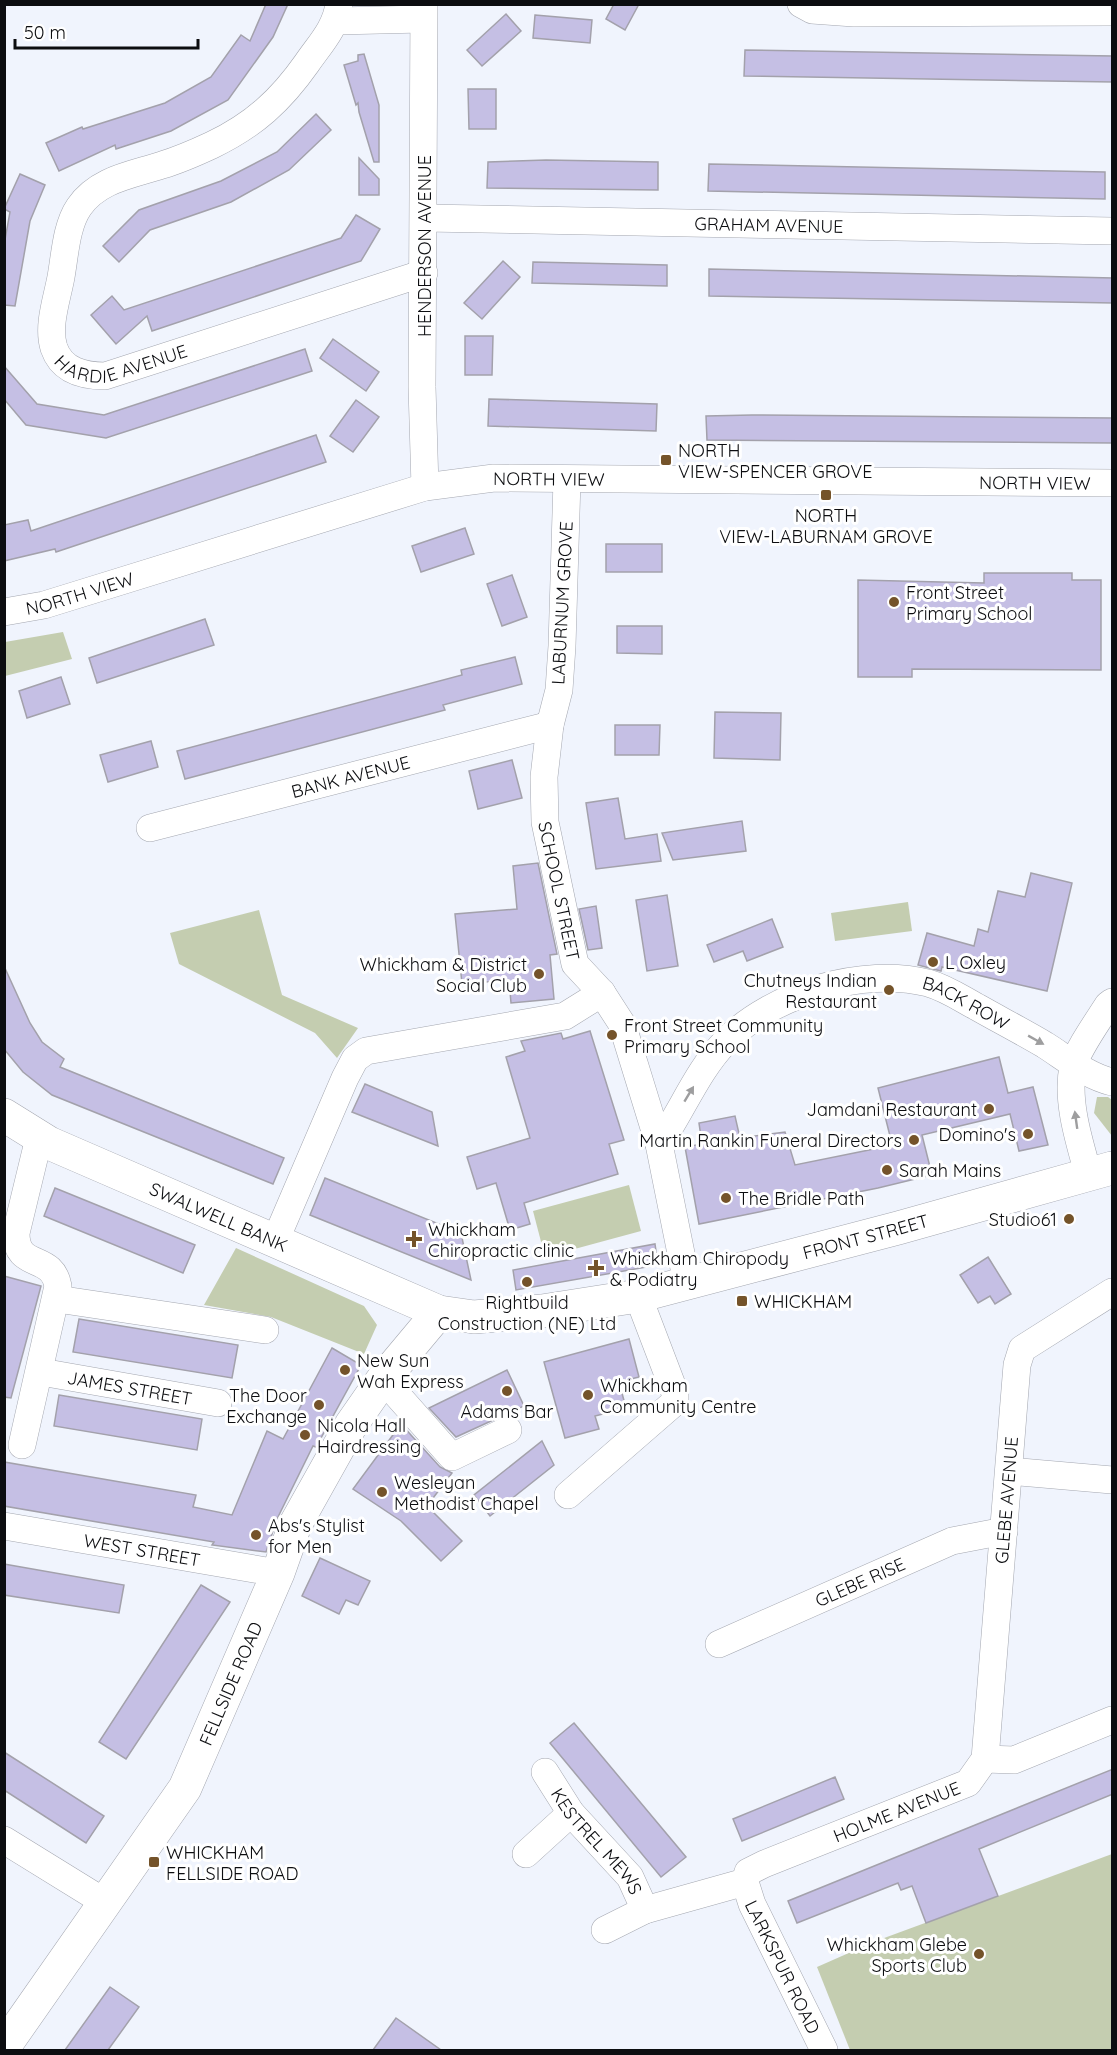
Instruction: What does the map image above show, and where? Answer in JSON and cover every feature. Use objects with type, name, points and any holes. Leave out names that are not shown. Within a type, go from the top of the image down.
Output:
[{"type":"main road","name":"SWALWELL BANK","points":[[4,1115],[39,1138],[276,1239],[439,1312]]},
{"type":"main road","name":"FRONT STREET","points":[[439,1312],[468,1317],[484,1316],[542,1311],[638,1296],[898,1228],[1100,1171]]},
{"type":"main road","name":"FELLSIDE ROAD","points":[[4,2047],[185,1788],[278,1573],[295,1525],[351,1425],[383,1379],[439,1312]]},
{"type":"street","points":[[806,7],[854,13],[908,8],[1113,12]]},
{"type":"street","points":[[338,13],[424,12]]},
{"type":"street","name":"HENDERSON AVENUE","points":[[424,12],[425,218],[422,387],[425,487]]},
{"type":"street","name":"HARDIE AVENUE","points":[[338,13],[284,95],[256,119],[213,144],[163,165],[123,175],[97,188],[79,207],[69,231],[50,336],[56,353],[70,369],[87,376],[105,376],[424,273]]},
{"type":"street","name":"GRAHAM AVENUE","points":[[425,218],[1113,231]]},
{"type":"street","name":"NORTH VIEW","points":[[4,612],[44,605],[425,487],[494,478],[1113,483]]},
{"type":"street","name":"LABURNUM GROVE","points":[[550,725],[559,690],[567,480]]},
{"type":"street","name":"BANK AVENUE","points":[[150,828],[550,725]]},
{"type":"street","name":"SCHOOL STREET","points":[[550,725],[544,777],[545,822],[575,964],[602,993],[622,1024],[659,1144],[687,1284]]},
{"type":"street","name":"BACK ROW","points":[[659,1144],[675,1120],[687,1094],[726,1041],[768,1010],[804,993],[842,982],[885,979],[928,983],[953,993],[1046,1046],[1073,1065],[1113,1082]]},
{"type":"street","points":[[276,1239],[318,1137],[355,1059],[366,1051],[565,1016],[602,993]]},
{"type":"street","points":[[1100,1171],[1075,1113],[1072,1091],[1073,1065],[1108,1005],[1113,1002]]},
{"type":"street","points":[[22,1445],[57,1299],[56,1275],[50,1268],[27,1259],[19,1252],[16,1243],[16,1233],[39,1138]]},
{"type":"street","name":"GLEBE AVENUE","points":[[985,1759],[1017,1365],[1022,1350],[1113,1292]]},
{"type":"street","points":[[568,1495],[675,1402],[675,1393],[638,1296]]},
{"type":"street","points":[[57,1299],[266,1330]]},
{"type":"street","name":"JAMES STREET","points":[[41,1372],[218,1403]]},
{"type":"street","points":[[383,1379],[452,1457],[508,1430]]},
{"type":"street","points":[[1009,1471],[1113,1480]]},
{"type":"street","name":"WEST STREET","points":[[4,1526],[278,1573]]},
{"type":"street","name":"GLEBE RISE","points":[[719,1644],[952,1540],[1004,1531]]},
{"type":"street","points":[[985,1759],[1014,1760],[1113,1720]]},
{"type":"street","name":"HOLME AVENUE","points":[[745,1881],[748,1872],[765,1864],[968,1782],[985,1759]]},
{"type":"street","name":"KESTREL MEWS","points":[[545,1772],[571,1813],[630,1877],[645,1910]]},
{"type":"street","points":[[526,1854],[571,1813]]},
{"type":"street","points":[[4,1840],[106,1903]]},
{"type":"street","points":[[605,1930],[645,1910],[745,1881]]},
{"type":"street","name":"LARKSPUR ROAD","points":[[745,1881],[752,1904],[824,2050]]},
{"type":"green space","points":[[63,632],[72,659],[5,676],[5,642]]},
{"type":"green space","points":[[908,902],[912,931],[835,941],[831,913]]},
{"type":"green space","points":[[259,910],[282,995],[358,1028],[337,1058],[315,1033],[179,964],[170,933]]},
{"type":"green space","points":[[1097,1097],[1108,1097],[1112,1100],[1112,1136],[1094,1113]]},
{"type":"green space","points":[[629,1185],[641,1231],[545,1257],[533,1211]]},
{"type":"green space","points":[[236,1248],[364,1306],[377,1325],[364,1354],[271,1317],[204,1305]]},
{"type":"green space","name":"Whickham Glebe Sports Club","points":[[1112,1854],[1112,2050],[850,2050],[817,1967],[876,1941]]},
{"type":"building","points":[[266,4],[288,4],[273,37],[228,100],[171,131],[116,149],[115,145],[59,171],[46,143],[82,127],[83,129],[165,103],[211,77],[241,35],[250,41]]},
{"type":"building","points":[[614,4],[639,4],[625,30],[606,19]]},
{"type":"building","points":[[506,14],[521,31],[482,66],[467,50]]},
{"type":"building","points":[[535,15],[592,20],[590,43],[533,38]]},
{"type":"building","points":[[745,50],[1113,56],[1113,82],[744,76]]},
{"type":"building","points":[[364,54],[379,105],[379,162],[374,162],[358,103],[356,105],[344,65],[358,61],[358,55]]},
{"type":"building","points":[[468,89],[496,89],[496,129],[469,129]]},
{"type":"building","points":[[316,114],[331,130],[289,170],[231,202],[150,230],[119,262],[103,246],[139,210],[221,181],[277,152]]},
{"type":"building","points":[[359,158],[379,179],[379,195],[359,195]]},
{"type":"building","points":[[546,160],[658,162],[658,190],[487,188],[488,162]]},
{"type":"building","points":[[709,164],[1105,172],[1105,199],[708,191]]},
{"type":"building","points":[[20,174],[45,185],[30,221],[15,306],[4,305],[4,245],[10,212],[4,209]]},
{"type":"building","points":[[356,215],[380,229],[361,261],[152,331],[147,316],[116,344],[91,315],[112,296],[124,310],[341,238]]},
{"type":"building","points":[[503,261],[520,277],[482,319],[464,303]]},
{"type":"building","points":[[533,262],[667,265],[667,286],[532,283]]},
{"type":"building","points":[[709,269],[1113,278],[1113,303],[709,296]]},
{"type":"building","points":[[465,336],[493,336],[492,375],[465,375]]},
{"type":"building","points":[[333,339],[379,372],[366,391],[320,358]]},
{"type":"building","points":[[305,349],[312,371],[106,438],[26,425],[4,399],[4,366],[37,404],[104,415]]},
{"type":"building","points":[[489,399],[657,404],[656,431],[488,426]]},
{"type":"building","points":[[356,400],[379,417],[353,452],[330,436]]},
{"type":"building","points":[[706,416],[1113,418],[1113,443],[707,440]]},
{"type":"building","points":[[316,435],[326,462],[56,552],[55,549],[4,561],[4,525],[28,520],[31,531]]},
{"type":"building","points":[[465,528],[474,554],[421,572],[412,546]]},
{"type":"building","points":[[606,544],[662,544],[662,572],[606,572]]},
{"type":"building","points":[[984,573],[1072,573],[1072,580],[1101,580],[1101,670],[912,669],[912,677],[858,677],[858,580],[984,583]]},
{"type":"building","points":[[512,575],[527,617],[502,626],[487,584]]},
{"type":"building","points":[[205,619],[214,645],[97,683],[89,658]]},
{"type":"building","points":[[617,626],[662,626],[662,654],[617,653]]},
{"type":"building","points":[[515,657],[522,684],[443,705],[445,710],[185,779],[177,751],[462,675],[461,670]]},
{"type":"building","points":[[61,677],[70,704],[27,718],[19,691]]},
{"type":"building","points":[[715,712],[781,713],[780,760],[714,758]]},
{"type":"building","points":[[615,725],[660,725],[659,755],[615,755]]},
{"type":"building","points":[[151,741],[158,767],[108,782],[100,755]]},
{"type":"building","points":[[512,760],[522,798],[478,809],[469,771]]},
{"type":"building","points":[[618,798],[625,839],[657,834],[661,861],[596,869],[586,803]]},
{"type":"building","points":[[742,821],[746,851],[673,860],[662,833]]},
{"type":"building","points":[[538,863],[557,954],[550,955],[554,999],[511,1003],[509,980],[462,984],[455,914],[517,909],[513,866]]},
{"type":"building","points":[[1031,873],[1072,883],[1047,991],[942,967],[941,971],[918,965],[927,933],[974,946],[978,929],[988,932],[998,891],[1025,897]]},
{"type":"building","points":[[667,895],[678,966],[647,971],[636,900]]},
{"type":"building","points":[[596,906],[602,948],[588,950],[579,909]]},
{"type":"building","points":[[772,919],[783,947],[747,961],[743,951],[714,962],[707,945]]},
{"type":"building","points":[[4,966],[30,1023],[42,1042],[64,1059],[60,1067],[284,1158],[273,1184],[52,1095],[23,1072],[4,1049]]},
{"type":"building","points":[[590,1031],[624,1140],[609,1144],[618,1174],[524,1203],[530,1224],[510,1230],[496,1183],[477,1189],[467,1157],[530,1138],[506,1057],[525,1051],[521,1041],[561,1033],[563,1039]]},
{"type":"building","points":[[999,1057],[1008,1093],[1033,1087],[1048,1145],[1019,1151],[1010,1114],[922,1135],[932,1175],[699,1224],[685,1147],[702,1144],[699,1123],[735,1116],[740,1138],[785,1132],[795,1165],[869,1150],[892,1144],[878,1088]]},
{"type":"building","points":[[365,1084],[432,1112],[438,1146],[352,1112]]},
{"type":"building","points":[[325,1178],[461,1233],[471,1280],[310,1215]]},
{"type":"building","points":[[55,1188],[195,1245],[183,1273],[44,1216]]},
{"type":"building","points":[[655,1244],[658,1265],[516,1290],[513,1270]]},
{"type":"building","points":[[988,1257],[1011,1294],[995,1304],[990,1296],[978,1303],[960,1275]]},
{"type":"building","points":[[4,1276],[41,1286],[11,1398],[4,1397]]},
{"type":"building","points":[[79,1319],[238,1345],[232,1378],[73,1352]]},
{"type":"building","name":"Whickham Community Centre","points":[[629,1339],[639,1377],[619,1382],[626,1408],[595,1416],[599,1429],[565,1438],[544,1362]]},
{"type":"building","points":[[332,1348],[361,1365],[316,1447],[313,1446],[277,1519],[266,1552],[212,1545],[214,1542],[4,1506],[4,1462],[196,1495],[193,1507],[232,1515],[267,1431],[283,1439]]},
{"type":"building","points":[[507,1370],[524,1406],[456,1437],[429,1408]]},
{"type":"building","points":[[59,1395],[202,1419],[197,1450],[54,1426]]},
{"type":"building","points":[[401,1424],[440,1467],[452,1473],[427,1506],[462,1541],[441,1561],[401,1521],[353,1489]]},
{"type":"building","points":[[542,1441],[554,1465],[490,1516],[474,1495]]},
{"type":"building","points":[[320,1558],[370,1581],[358,1605],[346,1600],[339,1614],[302,1596]]},
{"type":"building","points":[[4,1564],[124,1585],[119,1613],[4,1595]]},
{"type":"building","points":[[201,1585],[230,1602],[126,1759],[99,1742]]},
{"type":"building","points":[[574,1723],[686,1857],[661,1877],[550,1743]]},
{"type":"building","points":[[4,1752],[104,1816],[86,1843],[4,1790]]},
{"type":"building","points":[[1113,1769],[1113,1794],[979,1849],[998,1896],[926,1923],[912,1886],[901,1890],[898,1883],[797,1923],[788,1901]]},
{"type":"building","points":[[835,1777],[844,1799],[742,1841],[733,1819]]},
{"type":"building","points":[[110,1987],[139,2007],[108,2050],[65,2050]]},
{"type":"building","points":[[396,2018],[441,2050],[373,2050]]},
{"type":"place","name":"NORTH VIEW-SPENCER GROVE","points":[[666,460]]},
{"type":"place","name":"NORTH VIEW-LABURNAM GROVE","points":[[826,495]]},
{"type":"place","name":"Front Street Primary School","points":[[894,602]]},
{"type":"place","name":"L Oxley","points":[[933,962]]},
{"type":"place","name":"Whickham & District Social Club","points":[[539,974]]},
{"type":"place","name":"Chutneys Indian Restaurant","points":[[889,990]]},
{"type":"place","name":"Front Street Community Primary School","points":[[612,1035]]},
{"type":"place","name":"Jamdani Restaurant","points":[[989,1109]]},
{"type":"place","name":"Domino's","points":[[1028,1134]]},
{"type":"place","name":"Martin Rankin Funeral Directors","points":[[914,1140]]},
{"type":"place","name":"Sarah Mains","points":[[887,1170]]},
{"type":"place","name":"The Bridle Path","points":[[726,1198]]},
{"type":"place","name":"Studio61","points":[[1069,1219]]},
{"type":"place","name":"Whickham Chiropractic clinic","points":[[414,1239]]},
{"type":"place","name":"Whickham Chiropody & Podiatry","points":[[596,1268]]},
{"type":"place","name":"Rightbuild Construction (NE) Ltd","points":[[527,1282]]},
{"type":"place","name":"WHICKHAM","points":[[742,1301]]},
{"type":"place","name":"New Sun Wah Express","points":[[345,1370]]},
{"type":"place","name":"Adams Bar","points":[[507,1391]]},
{"type":"place","name":"Whickham Community Centre","points":[[588,1395]]},
{"type":"place","name":"The Door Exchange","points":[[319,1405]]},
{"type":"place","name":"Nicola Hall Hairdressing","points":[[305,1435]]},
{"type":"place","name":"Wesleyan Methodist Chapel","points":[[382,1492]]},
{"type":"place","name":"Abs's Stylist for Men","points":[[256,1535]]},
{"type":"place","name":"WHICKHAM FELLSIDE ROAD","points":[[154,1862]]},
{"type":"place","name":"Whickham Glebe Sports Club","points":[[979,1954]]}]
